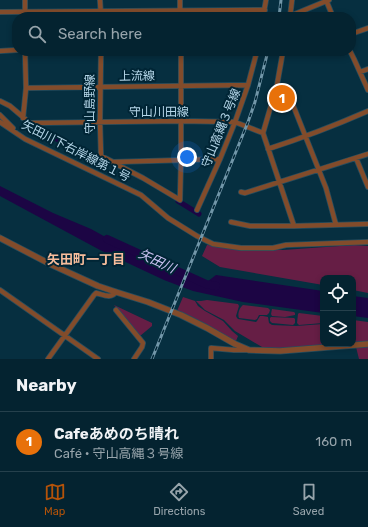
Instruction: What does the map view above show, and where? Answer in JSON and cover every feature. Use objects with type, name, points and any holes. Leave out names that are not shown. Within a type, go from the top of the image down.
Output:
[{"type":"street","points":[[24,0],[25,12]]},
{"type":"street","points":[[100,0],[101,12]]},
{"type":"street","points":[[180,0],[180,12]]},
{"type":"street","points":[[222,12],[265,10],[266,0]]},
{"type":"street","points":[[290,12],[292,0]]},
{"type":"street","points":[[299,12],[327,0],[331,12]]},
{"type":"street","points":[[0,12],[12,13]]},
{"type":"street","points":[[356,32],[368,28]]},
{"type":"street","points":[[0,51],[12,50]]},
{"type":"street","points":[[23,118],[26,88],[26,56]]},
{"type":"street","name":"守山島野線","points":[[101,56],[101,156],[112,162]]},
{"type":"street","points":[[112,162],[144,178],[180,200],[180,56]]},
{"type":"street","name":"守山高縄３号線","points":[[197,210],[235,122],[248,85],[256,56]]},
{"type":"street","points":[[282,56],[277,85],[263,133],[294,226]]},
{"type":"street","points":[[352,56],[368,90]]},
{"type":"street","points":[[360,72],[368,69]]},
{"type":"street","name":"上流線","points":[[26,88],[248,85]]},
{"type":"street","points":[[271,107],[291,100],[326,188],[336,225]]},
{"type":"street","points":[[0,101],[10,106],[23,118]]},
{"type":"street","points":[[268,149],[305,137],[368,111]]},
{"type":"street","points":[[0,115],[20,136]]},
{"type":"street","name":"守山川田線","points":[[23,118],[30,123],[181,121],[235,122],[263,133]]},
{"type":"street","name":"矢田川下右岸線第１号","points":[[0,122],[25,139],[140,195],[168,218],[213,244],[241,248],[273,248],[286,245],[368,242]]},
{"type":"street","points":[[241,192],[245,193],[368,154]]},
{"type":"street","points":[[356,158],[368,187]]},
{"type":"street","points":[[112,162],[220,159]]},
{"type":"street","points":[[231,222],[250,226],[368,224]]},
{"type":"street","points":[[0,238],[50,264],[98,286],[170,310],[235,344],[250,350]]},
{"type":"street","points":[[0,290],[98,359]]},
{"type":"street","points":[[48,359],[95,294],[111,296],[116,292]]},
{"type":"street","points":[[116,310],[143,343],[134,359]]},
{"type":"street","points":[[211,359],[211,348],[280,351],[368,344]]},
{"type":"shaded area","name":"矢田川","points":[[0,186],[53,213],[91,229],[167,271],[203,285],[216,275],[320,291],[320,313],[243,302],[193,291],[164,280],[100,250],[0,196]]},
{"type":"shaded area","points":[[207,245],[283,250],[354,245],[368,246],[368,293],[356,291],[356,275],[320,275],[320,284],[220,267],[202,256]]},
{"type":"shaded area","points":[[356,296],[368,298],[368,318],[356,316]]},
{"type":"shaded area","points":[[183,297],[195,301],[198,306],[205,311],[223,321],[238,336],[236,341],[177,311]]},
{"type":"shaded area","points":[[207,300],[238,304],[239,306],[236,316],[238,319],[256,322],[260,316],[263,316],[268,317],[269,323],[272,325],[296,326],[320,324],[320,346],[263,349],[235,331],[224,320],[205,310],[196,301]]},
{"type":"shaded area","points":[[114,305],[152,323],[152,326],[140,336]]},
{"type":"shaded area","points":[[243,305],[268,308],[270,310],[267,315],[259,315],[255,320],[239,318],[239,311]]},
{"type":"shaded area","points":[[272,309],[294,312],[295,315],[285,317],[272,316]]},
{"type":"shaded area","points":[[298,314],[320,316],[320,323],[299,325],[297,323]]},
{"type":"shaded area","points":[[271,317],[294,318],[295,323],[293,325],[272,323],[270,321]]},
{"type":"shaded area","points":[[356,320],[368,322],[368,342],[356,343]]},
{"type":"shaded area","points":[[368,346],[368,359],[359,359],[356,347]]},
{"type":"waterway","points":[[34,127],[45,134],[103,160]]},
{"type":"waterway","points":[[178,201],[199,214]]},
{"type":"waterway","name":"矢田川","points":[[107,239],[206,284],[216,286]]},
{"type":"railway","points":[[280,12],[281,0]]},
{"type":"railway","points":[[152,359],[248,122],[255,102],[267,56]]},
{"type":"place","name":"Cafeあめのち晴れ","points":[[282,98]]},
{"type":"district","name":"矢田町一丁目","points":[[86,259]]}]
